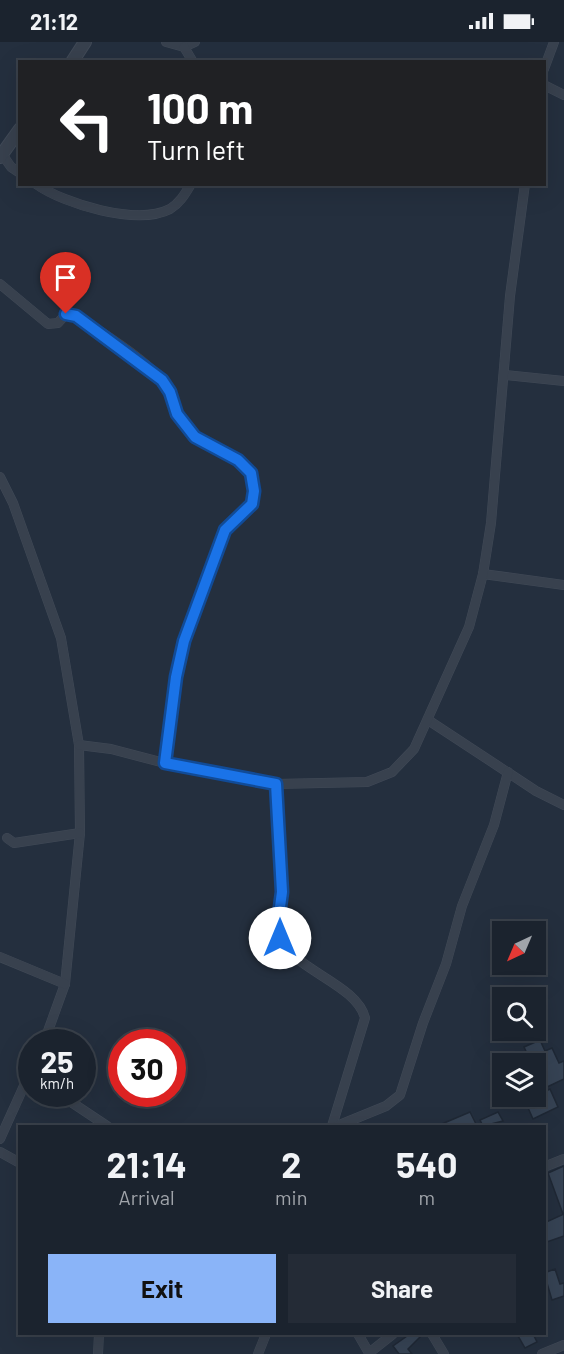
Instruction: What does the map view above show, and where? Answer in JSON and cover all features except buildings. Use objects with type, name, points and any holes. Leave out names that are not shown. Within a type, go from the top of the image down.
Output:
[{"type":"street","points":[[73,60],[85,42]]},
{"type":"street","points":[[166,42],[184,47],[195,42]]},
{"type":"street","points":[[546,64],[554,42]]},
{"type":"street","points":[[184,47],[192,60]]},
{"type":"street","points":[[546,86],[564,95]]},
{"type":"street","points":[[18,132],[1,156],[18,172]]},
{"type":"street","points":[[40,186],[71,204],[95,210],[146,214],[169,209],[181,200],[190,186]]},
{"type":"street","points":[[79,745],[111,749],[165,763],[276,784],[368,782],[392,772],[414,749],[469,627],[483,574],[491,523],[506,375],[510,296],[525,186]]},
{"type":"street","points":[[0,284],[48,324],[58,323],[66,314],[72,314],[150,369],[170,392],[177,414],[195,437],[238,460],[251,473],[254,491],[252,504],[225,530],[184,641],[176,677],[165,763]]},
{"type":"street","points":[[506,375],[564,381]]},
{"type":"street","points":[[0,477],[13,502],[61,638],[79,745],[80,834],[65,984],[49,1029]]},
{"type":"street","points":[[483,574],[564,585]]},
{"type":"street","points":[[428,720],[536,791],[564,805]]},
{"type":"street","points":[[339,1125],[386,1106],[400,1095],[423,1023],[446,964],[462,906],[494,825],[508,772]]},
{"type":"street","points":[[276,784],[282,892],[278,922],[280,938],[306,965],[357,1000],[365,1018],[332,1125]]},
{"type":"street","points":[[7,838],[14,843],[80,834]]},
{"type":"street","points":[[0,957],[65,984]]},
{"type":"street","points":[[0,1139],[18,1098]]},
{"type":"street","points":[[78,1107],[106,1125]]},
{"type":"street","points":[[0,1152],[18,1163]]},
{"type":"street","points":[[546,1166],[564,1159]]},
{"type":"street","points":[[98,1354],[99,1335]]},
{"type":"street","points":[[258,1354],[266,1335]]},
{"type":"street","points":[[359,1335],[367,1351],[372,1352],[379,1350],[392,1335]]},
{"type":"street","points":[[433,1335],[444,1354]]},
{"type":"street","points":[[542,1354],[564,1345]]},
{"type":"route","points":[[66,314],[76,316],[150,369],[162,380],[170,392],[177,414],[195,437],[206,445],[238,460],[251,473],[254,491],[252,504],[225,530],[184,641],[176,677],[165,763],[276,784],[282,892],[278,922],[280,938]]}]
